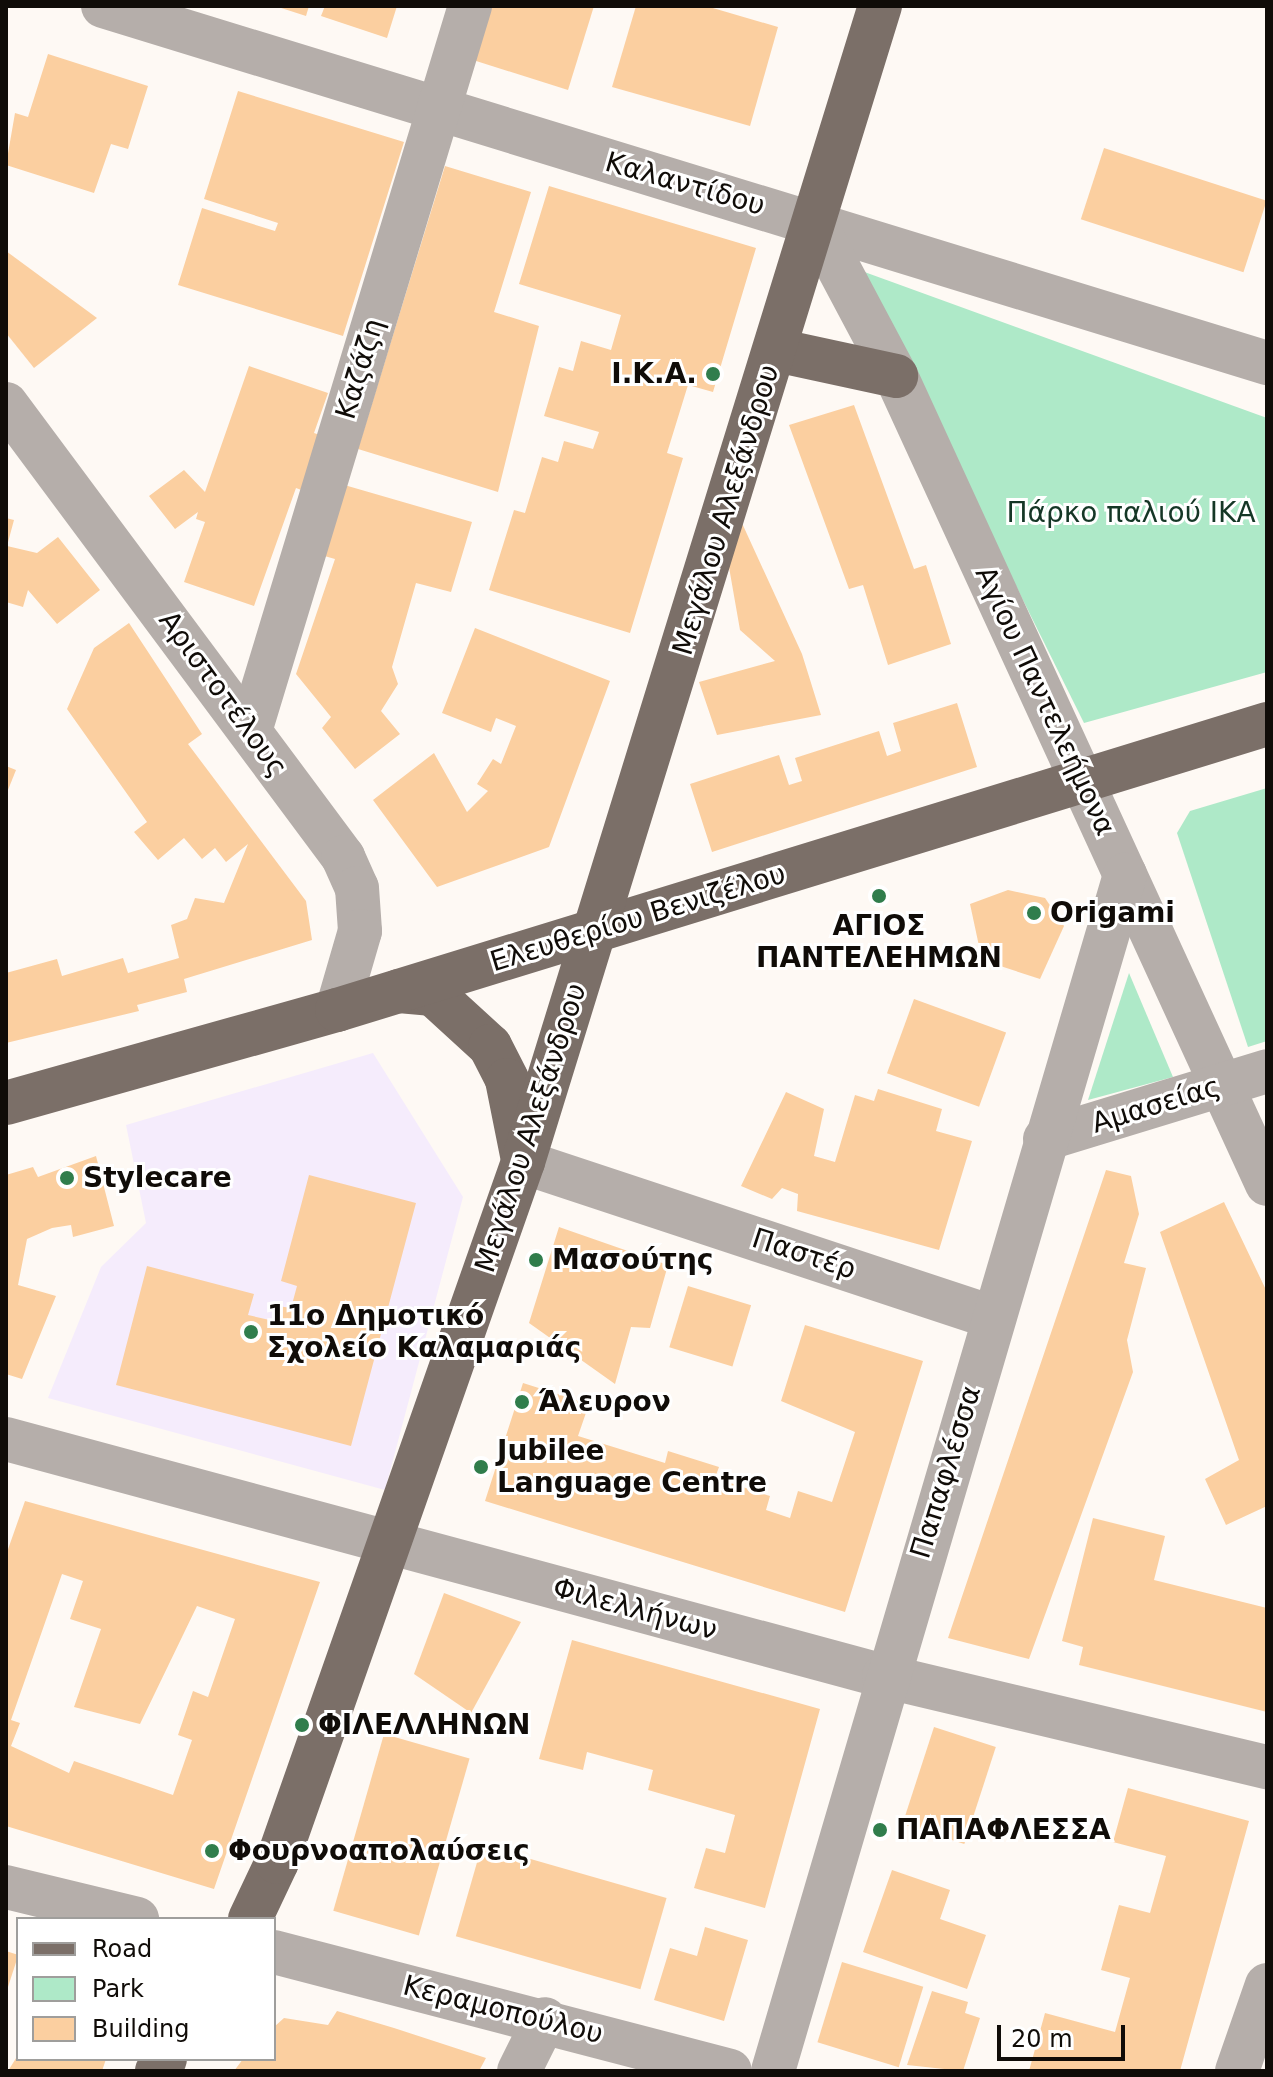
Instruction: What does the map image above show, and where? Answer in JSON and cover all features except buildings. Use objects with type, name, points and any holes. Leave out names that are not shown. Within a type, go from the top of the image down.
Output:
[{"type":"main road","name":"Μεγάλου Αλεξάνδρου","points":[[251,1917],[390,1543],[523,1162],[880,6]]},
{"type":"main road","points":[[776,350],[896,376]]},
{"type":"main road","name":"Ελευθερίου Βενιζέλου","points":[[6,1103],[337,1010],[1267,724]]},
{"type":"main road","points":[[399,991],[433,994],[490,1046],[507,1080],[523,1162]]},
{"type":"street","name":"Καλαντίδου","points":[[103,6],[1267,363]]},
{"type":"street","name":"Καζάζη","points":[[250,731],[470,6]]},
{"type":"street","name":"Αγίου Παντελεήμονα","points":[[814,222],[896,376],[1267,1184]]},
{"type":"street","name":"Αριστοτέλους","points":[[6,404],[343,857],[357,888],[360,931],[337,1010]]},
{"type":"street","name":"Παπαφλέσσα","points":[[773,2071],[884,1676],[1125,875]]},
{"type":"street","name":"Αμασείας","points":[[1045,1139],[1267,1071]]},
{"type":"street","name":"Παστέρ","points":[[523,1162],[993,1317]]},
{"type":"street","name":"Φιλελλήνων","points":[[6,1439],[884,1676],[1267,1767]]},
{"type":"street","points":[[6,1887],[129,1917]]},
{"type":"street","name":"Κεραμοπούλου","points":[[276,1952],[545,2019],[730,2071]]},
{"type":"street","points":[[1237,2071],[1267,1985]]},
{"type":"street","points":[[519,2071],[545,2019]]},
{"type":"shaded area","name":"11ο Δημοτικό Σχολείο Καλαμαριάς","points":[[373,1053],[463,1197],[385,1490],[48,1398],[101,1267],[146,1223],[126,1125]]},
{"type":"green space","name":"Πάρκο παλιού ΙΚΑ","points":[[859,270],[1267,418],[1267,672],[1084,723]]},
{"type":"green space","points":[[1267,788],[1267,1041],[1248,1047],[1177,833],[1190,811]]},
{"type":"green space","points":[[1129,973],[1173,1077],[1088,1100]]},
{"type":"place","name":"Ι.Κ.Α.","points":[[713,374]]},
{"type":"place","name":"ΑΓΙΟΣ ΠΑΝΤΕΛΕΗΜΩΝ","points":[[879,896]]},
{"type":"place","name":"Origami","points":[[1034,913]]},
{"type":"place","name":"Stylecare","points":[[67,1178]]},
{"type":"place","name":"Μασούτης","points":[[536,1260]]},
{"type":"place","name":"11ο Δημοτικό Σχολείο Καλαμαριάς","points":[[251,1332]]},
{"type":"place","name":"Άλευρον","points":[[522,1402]]},
{"type":"place","name":"Jubilee Language Centre","points":[[481,1467]]},
{"type":"place","name":"ΦΙΛΕΛΛΗΝΩΝ","points":[[302,1725]]},
{"type":"place","name":"ΠΑΠΑΦΛΕΣΣΑ","points":[[880,1830]]},
{"type":"place","name":"Φουρνοαπολαύσεις","points":[[212,1851]]}]
